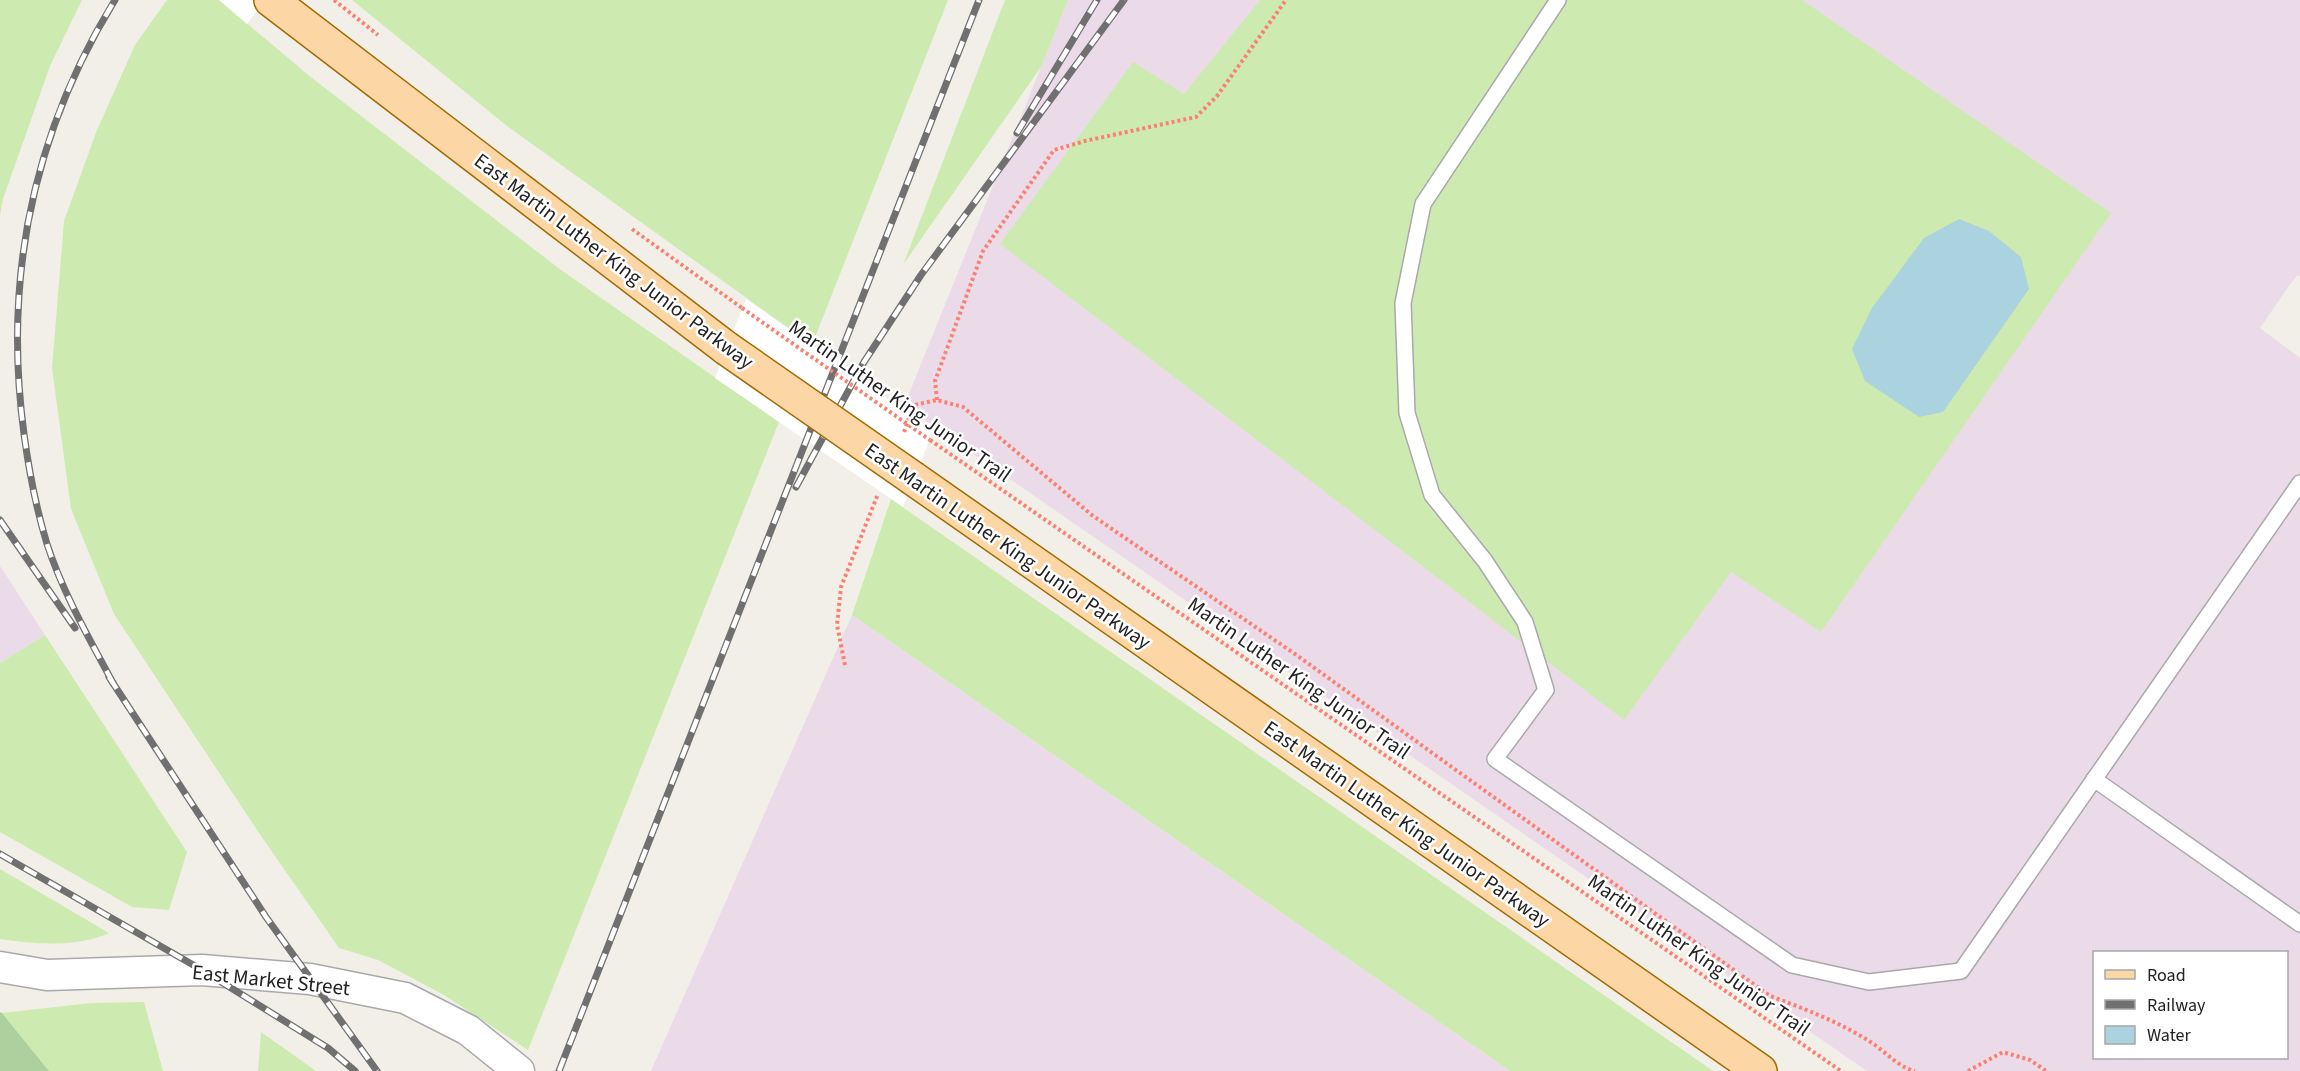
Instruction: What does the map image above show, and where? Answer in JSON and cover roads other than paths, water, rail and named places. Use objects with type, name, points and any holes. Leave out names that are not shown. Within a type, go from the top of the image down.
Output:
[{"type":"main road","name":"East Martin Luther King Junior Parkway","points":[[271,0],[726,348],[1760,1071]]},
{"type":"street","name":"East Market Street","points":[[0,967],[47,975],[213,971],[310,979],[405,998],[468,1030],[519,1071]]},
{"type":"lane","points":[[1558,0],[1423,204],[1403,303],[1407,413],[1432,495],[1485,561],[1525,622],[1546,690],[1496,759],[1792,965],[1869,982],[1961,971],[2300,483]]},
{"type":"lane","points":[[2094,779],[2300,924]]},
{"type":"water","points":[[1959,219],[1989,231],[2021,257],[2029,289],[1943,412],[1919,417],[1865,381],[1852,349],[1872,308],[1924,238]]},
{"type":"railway","points":[[113,683],[61,580],[39,517],[24,434],[19,376],[18,319],[22,263],[31,208],[45,155],[63,102],[87,50],[115,0]]},
{"type":"railway","points":[[559,1071],[979,0]]},
{"type":"railway","points":[[1017,133],[1097,0]]},
{"type":"railway","points":[[796,487],[864,362],[921,275],[1124,0]]},
{"type":"railway","points":[[0,520],[75,628]]},
{"type":"railway","points":[[109,677],[266,917],[377,1071]]},
{"type":"railway","points":[[0,854],[202,970],[328,1048],[355,1071]]}]
